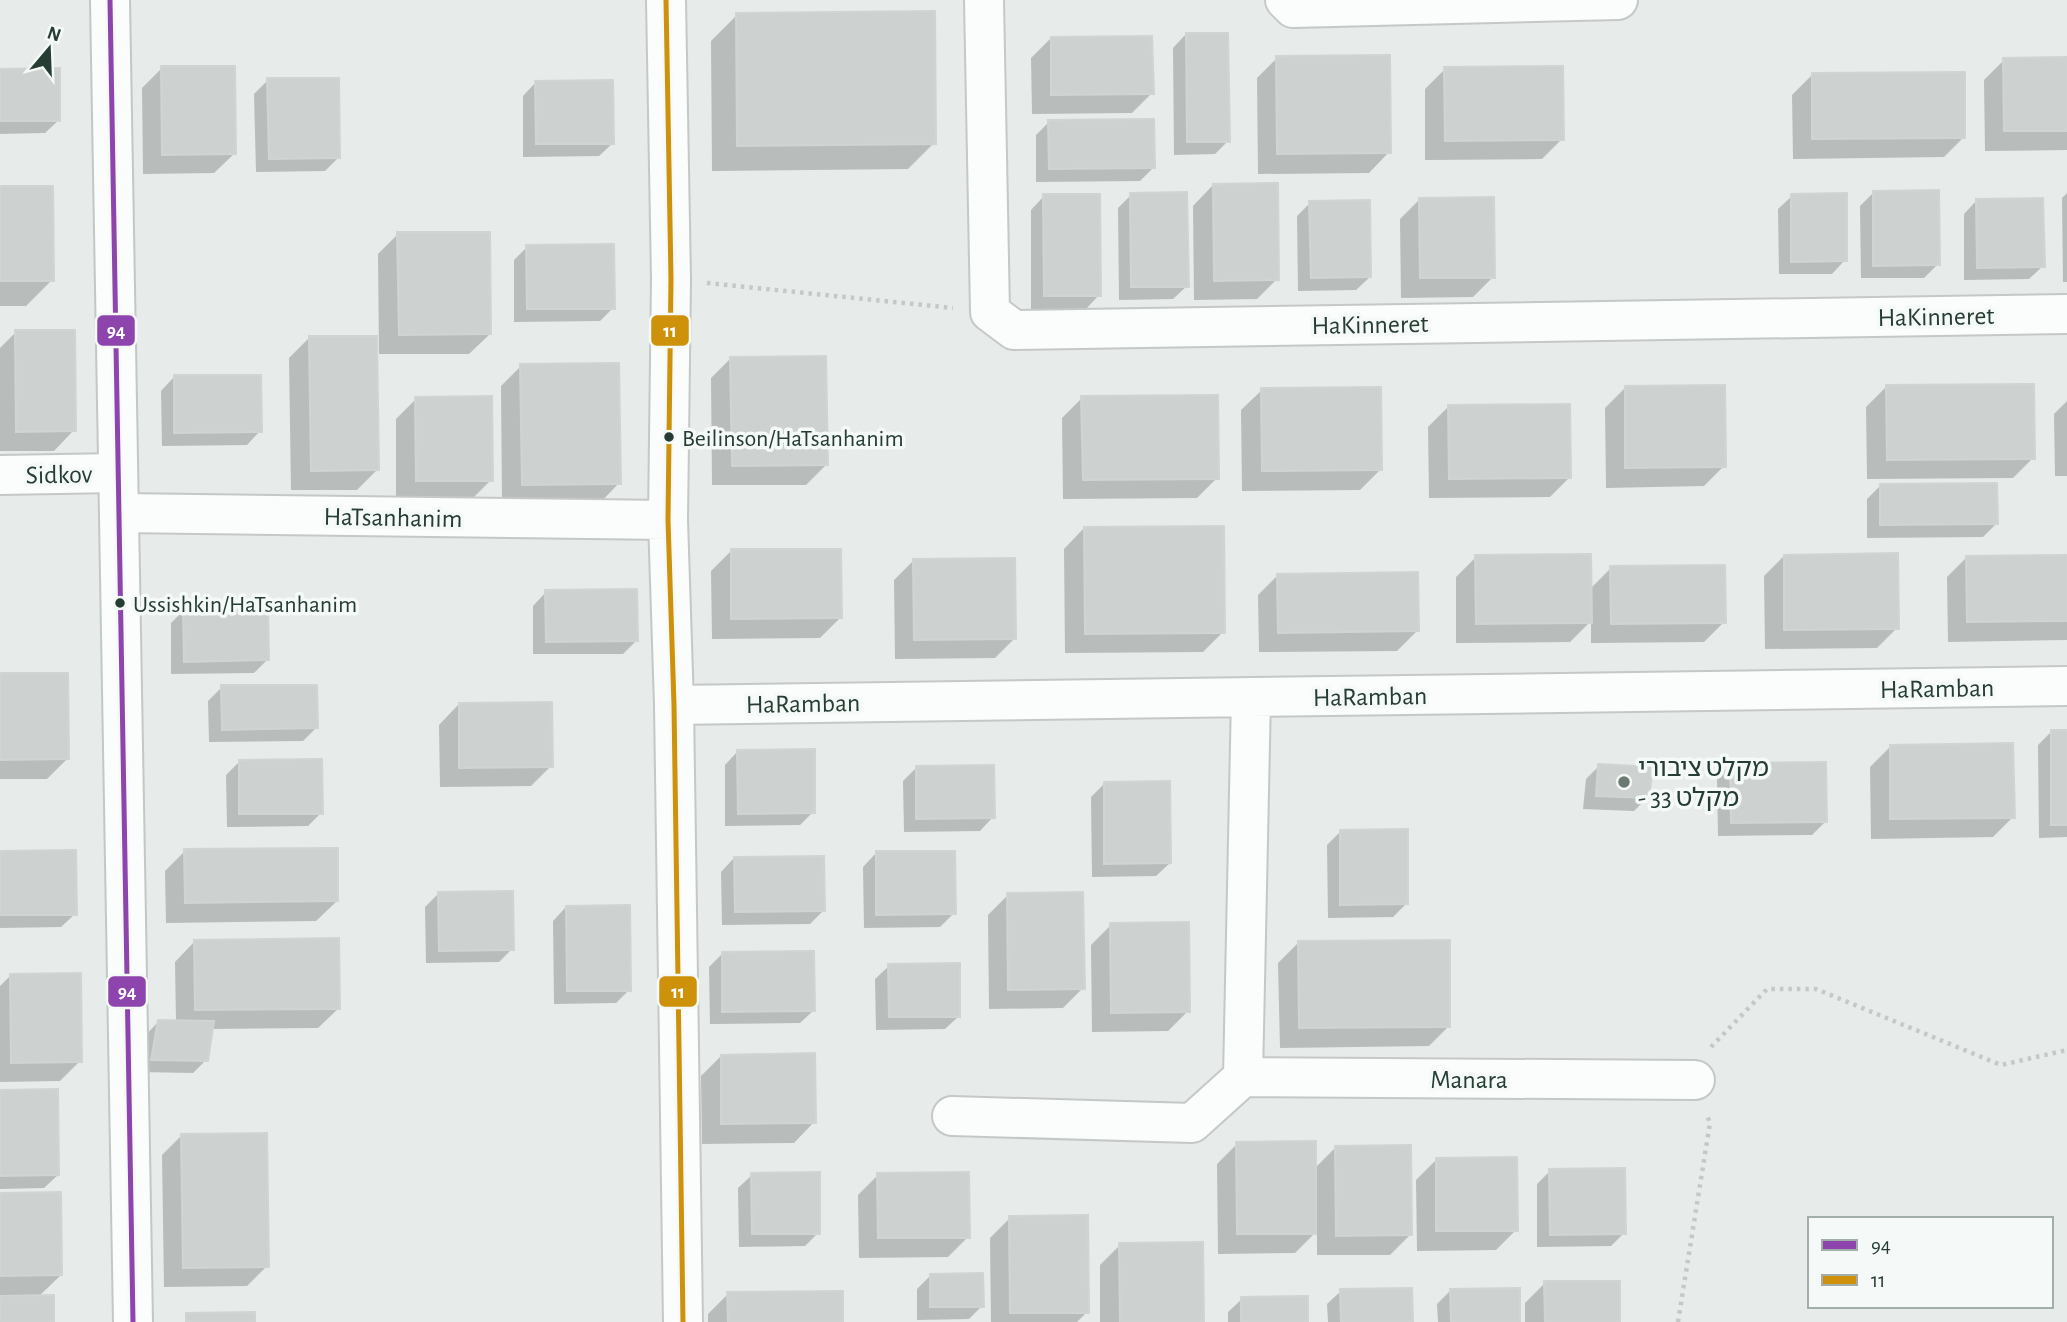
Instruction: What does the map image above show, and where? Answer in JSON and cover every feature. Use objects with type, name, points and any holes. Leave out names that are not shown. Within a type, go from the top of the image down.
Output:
[{"type":"street","points":[[110,0],[133,1322]]},
{"type":"street","points":[[666,0],[671,279],[668,520],[674,705],[682,1322]]},
{"type":"street","points":[[984,0],[990,312]]},
{"type":"street","points":[[1284,0],[1293,8],[1618,0]]},
{"type":"street","name":"HaKinneret","points":[[990,312],[1014,330],[2067,314]]},
{"type":"street","name":"Sidkov","points":[[0,475],[118,473]]},
{"type":"street","name":"HaTsanhanim","points":[[119,513],[668,520]]},
{"type":"street","name":"HaRamban","points":[[674,705],[2067,686]]},
{"type":"street","points":[[952,1116],[1192,1123],[1242,1077],[1251,697]]},
{"type":"street","name":"Manara","points":[[1242,1077],[1695,1080]]},
{"type":"path","points":[[671,279],[990,312]]},
{"type":"path","points":[[1678,1322],[1710,1123],[1695,1080],[1705,1054],[1768,989],[1816,989],[2001,1065],[2067,1050]]},
{"type":"building","points":[[935,11],[936,144],[737,146],[736,13]]},
{"type":"building","points":[[1186,33],[1228,33],[1230,142],[1187,142]]},
{"type":"building","points":[[1152,36],[1154,94],[1051,95],[1051,37]]},
{"type":"building","points":[[1390,55],[1391,153],[1277,154],[1276,56]]},
{"type":"building","points":[[2067,57],[2067,131],[2004,131],[2003,58]]},
{"type":"building","points":[[161,66],[235,66],[236,154],[162,155]]},
{"type":"building","points":[[1563,66],[1564,140],[1445,141],[1444,67]]},
{"type":"building","points":[[60,68],[60,121],[0,121],[0,69]]},
{"type":"building","points":[[1965,72],[1965,138],[1812,139],[1812,73]]},
{"type":"building","points":[[267,78],[339,78],[340,158],[269,159]]},
{"type":"building","points":[[613,80],[614,144],[536,144],[535,81]]},
{"type":"building","points":[[1154,119],[1155,168],[1049,169],[1048,120]]},
{"type":"building","points":[[1278,183],[1279,280],[1214,281],[1213,184]]},
{"type":"building","points":[[0,186],[53,186],[54,281],[0,281]]},
{"type":"building","points":[[1939,190],[1940,265],[1873,266],[1873,191]]},
{"type":"building","points":[[1187,192],[1189,287],[1131,287],[1130,193]]},
{"type":"building","points":[[1847,193],[1847,261],[1791,262],[1791,194]]},
{"type":"building","points":[[1043,194],[1100,194],[1101,296],[1044,296]]},
{"type":"building","points":[[1494,197],[1495,278],[1420,278],[1419,198]]},
{"type":"building","points":[[2043,198],[2045,267],[1977,268],[1976,199]]},
{"type":"building","points":[[1370,200],[1371,277],[1311,278],[1309,201]]},
{"type":"building","points":[[397,232],[490,232],[491,334],[399,335]]},
{"type":"building","points":[[614,244],[615,309],[527,309],[526,245]]},
{"type":"building","points":[[15,330],[75,330],[76,431],[16,432]]},
{"type":"building","points":[[309,336],[377,336],[379,470],[311,471]]},
{"type":"building","points":[[826,356],[828,465],[732,466],[730,357]]},
{"type":"building","points":[[619,363],[621,484],[522,485],[520,364]]},
{"type":"building","points":[[174,375],[261,375],[262,432],[174,433]]},
{"type":"building","points":[[2034,384],[2035,459],[1887,460],[1886,385]]},
{"type":"building","points":[[1725,385],[1726,467],[1625,468],[1625,386]]},
{"type":"building","points":[[1381,387],[1382,470],[1262,471],[1261,388]]},
{"type":"building","points":[[1218,395],[1219,479],[1083,480],[1081,396]]},
{"type":"building","points":[[492,396],[493,481],[416,481],[415,397]]},
{"type":"building","points":[[1570,404],[1571,478],[1449,479],[1448,405]]},
{"type":"building","points":[[1997,483],[1998,524],[1880,525],[1880,484]]},
{"type":"building","points":[[1224,526],[1225,633],[1085,634],[1084,527]]},
{"type":"building","points":[[731,549],[841,549],[842,618],[731,619]]},
{"type":"building","points":[[1898,553],[1899,629],[1784,630],[1784,555]]},
{"type":"building","points":[[1591,554],[1592,623],[1476,624],[1475,555]]},
{"type":"building","points":[[2067,555],[2067,621],[1967,622],[1966,556]]},
{"type":"building","points":[[1015,558],[1016,639],[914,640],[913,559]]},
{"type":"building","points":[[1725,565],[1726,623],[1611,624],[1610,566]]},
{"type":"building","points":[[1418,572],[1419,631],[1278,633],[1277,574]]},
{"type":"building","points":[[637,589],[638,641],[546,642],[545,590]]},
{"type":"building","points":[[268,607],[269,660],[184,662],[183,608]]},
{"type":"building","points":[[0,673],[68,673],[69,759],[0,760]]},
{"type":"building","points":[[221,685],[317,685],[318,728],[222,730]]},
{"type":"building","points":[[552,702],[553,767],[459,768],[459,703]]},
{"type":"building","points":[[2051,730],[2067,730],[2067,825],[2051,825]]},
{"type":"building","points":[[2013,743],[2015,818],[1890,819],[1890,745]]},
{"type":"building","points":[[815,749],[815,813],[738,814],[737,750]]},
{"type":"building","points":[[322,759],[323,814],[239,814],[239,760]]},
{"type":"building","points":[[1826,762],[1827,822],[1731,823],[1730,763]]},
{"type":"building","name":"מקלט ציבורי - מקלט 33","points":[[1598,764],[1653,767],[1649,798],[1596,796]]},
{"type":"building","points":[[994,765],[995,818],[916,819],[916,766]]},
{"type":"building","points":[[1170,781],[1171,863],[1104,864],[1104,782]]},
{"type":"building","points":[[1408,829],[1408,904],[1340,905],[1340,830]]},
{"type":"building","points":[[338,848],[338,901],[185,903],[184,849]]},
{"type":"building","points":[[76,850],[77,915],[0,915],[0,851]]},
{"type":"building","points":[[876,851],[955,851],[956,914],[876,915]]},
{"type":"building","points":[[824,856],[825,911],[735,912],[734,857]]},
{"type":"building","points":[[513,891],[514,950],[439,951],[438,892]]},
{"type":"building","points":[[1083,892],[1085,989],[1008,990],[1007,893]]},
{"type":"building","points":[[630,905],[631,991],[567,991],[566,906]]},
{"type":"building","points":[[1189,922],[1190,1012],[1111,1013],[1110,923]]},
{"type":"building","points":[[339,938],[340,1009],[195,1010],[194,940]]},
{"type":"building","points":[[1450,940],[1450,1027],[1299,1028],[1298,941]]},
{"type":"building","points":[[814,951],[815,1011],[722,1012],[722,952]]},
{"type":"building","points":[[960,963],[960,1017],[889,1017],[888,964]]},
{"type":"building","points":[[81,973],[82,1062],[11,1063],[10,974]]},
{"type":"building","points":[[158,1020],[214,1021],[208,1061],[151,1060]]},
{"type":"building","points":[[815,1053],[816,1123],[721,1124],[721,1055]]},
{"type":"building","points":[[58,1089],[59,1175],[0,1176],[0,1090]]},
{"type":"building","points":[[267,1133],[269,1267],[183,1268],[181,1134]]},
{"type":"building","points":[[1316,1141],[1316,1234],[1237,1234],[1236,1142]]},
{"type":"building","points":[[1411,1145],[1412,1235],[1336,1236],[1335,1146]]},
{"type":"building","points":[[1517,1157],[1518,1231],[1436,1231],[1436,1158]]},
{"type":"building","points":[[1625,1168],[1626,1234],[1550,1235],[1549,1169]]},
{"type":"building","points":[[820,1172],[820,1234],[752,1234],[751,1173]]},
{"type":"building","points":[[969,1172],[970,1238],[878,1238],[877,1173]]},
{"type":"building","points":[[61,1192],[62,1275],[0,1276],[0,1193]]},
{"type":"building","points":[[1088,1215],[1089,1313],[1010,1313],[1009,1216]]},
{"type":"building","points":[[1203,1242],[1204,1322],[1120,1322],[1119,1243]]},
{"type":"building","points":[[983,1273],[984,1307],[930,1307],[930,1274]]},
{"type":"building","points":[[1544,1281],[1620,1281],[1620,1322],[1545,1322]]},
{"type":"building","points":[[1412,1288],[1413,1322],[1341,1322],[1340,1289]]},
{"type":"building","points":[[1520,1288],[1520,1322],[1451,1322],[1450,1289]]},
{"type":"building","points":[[843,1291],[843,1322],[728,1322],[727,1292]]},
{"type":"building","points":[[54,1295],[54,1322],[0,1322],[0,1296]]},
{"type":"building","points":[[1308,1296],[1308,1322],[1241,1322],[1241,1297]]},
{"type":"building","points":[[255,1312],[255,1322],[186,1322],[186,1313]]},
{"type":"transit line","name":"94","points":[[110,0],[133,1322]]},
{"type":"transit line","name":"11","points":[[666,0],[671,279],[668,520],[674,705],[683,1322]]},
{"type":"place","name":"Beilinson/HaTsanhanim","points":[[669,437]]},
{"type":"place","name":"Ussishkin/HaTsanhanim","points":[[120,603]]},
{"type":"place","name":"מקלט ציבורי - מקלט 33","points":[[1624,782]]}]
